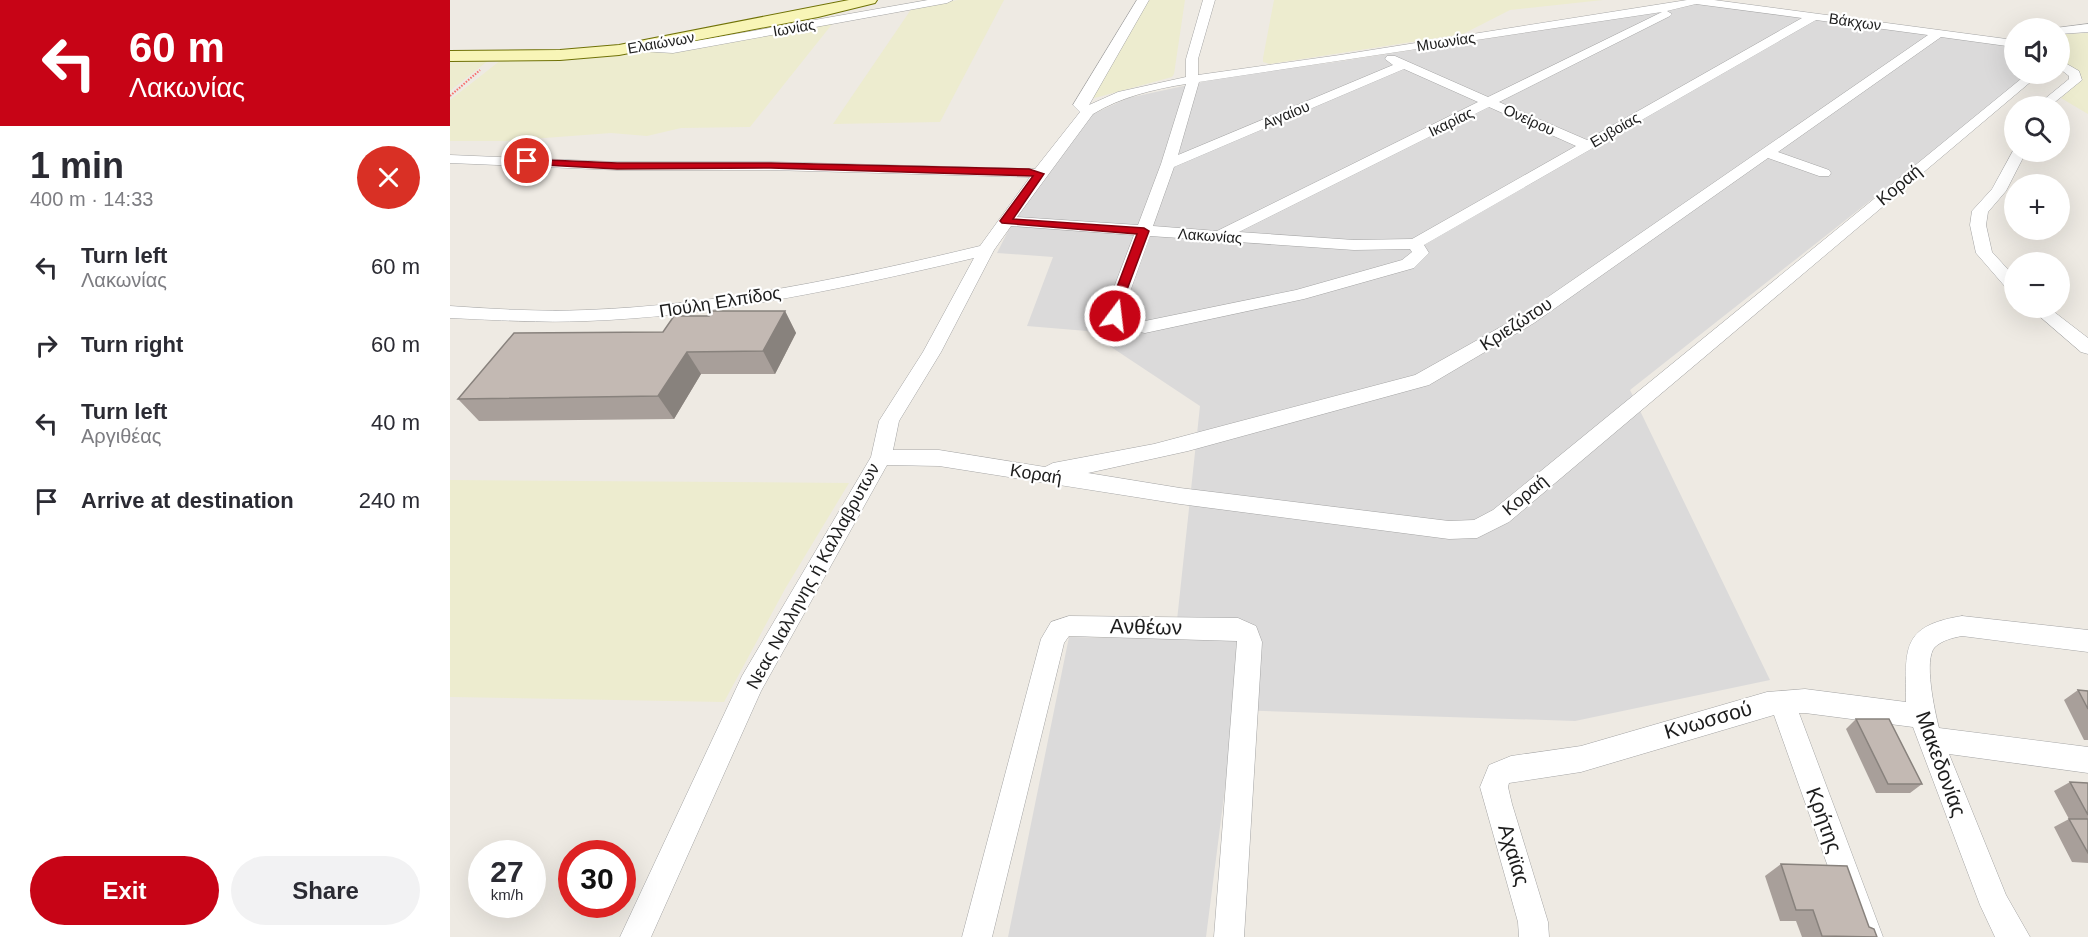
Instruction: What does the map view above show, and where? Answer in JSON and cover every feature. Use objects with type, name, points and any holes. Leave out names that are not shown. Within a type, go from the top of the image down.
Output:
[{"type":"main road","name":"Ελαιώνων","points":[[450,56],[577,54],[640,47],[869,0]]},
{"type":"street","name":"Ιωνίας","points":[[640,47],[673,49],[947,0]]},
{"type":"street","points":[[1088,111],[1080,105],[1143,0]]},
{"type":"street","points":[[1209,0],[1192,59],[1194,79],[1168,164],[1116,303],[1115,316],[1125,323],[1145,327],[1298,295],[1408,264],[1421,253],[1415,244]]},
{"type":"street","name":"Μυωνίας","points":[[1194,79],[1380,53],[1696,1]]},
{"type":"street","name":"Βάκχων","points":[[1696,1],[2004,42]]},
{"type":"street","name":"Ικαρίας","points":[[1218,236],[1490,103],[1682,5]]},
{"type":"street","name":"Ευβοίας","points":[[1415,244],[1815,16]]},
{"type":"street","points":[[2070,29],[2088,28]]},
{"type":"street","name":"Κριεζώτου","points":[[1033,473],[1167,450],[1422,380],[1528,319],[1937,34]]},
{"type":"street","name":"Ονείρου","points":[[1380,53],[1587,146]]},
{"type":"street","name":"Αιγαίου","points":[[1168,164],[1403,65]]},
{"type":"street","points":[[2055,96],[2076,80],[2075,74],[2070,71]]},
{"type":"street","name":"Νεας Nαλληνης ή Καλλαβρυτων","points":[[635,937],[751,684],[881,457],[889,421],[944,332],[987,250],[1039,174],[1088,111],[1105,101],[1131,93],[1194,79]]},
{"type":"street","name":"Κοραή","points":[[881,457],[939,458],[1180,496],[1449,530],[1477,529],[1501,516],[2022,84]]},
{"type":"street","points":[[1765,152],[1824,173]]},
{"type":"street","points":[[450,159],[617,166],[771,166],[1039,174]]},
{"type":"street","points":[[2004,275],[1984,253],[1978,225],[1980,211],[1998,191],[2014,162]]},
{"type":"street","name":"Λακωνίας","points":[[1006,221],[1354,245],[1415,244]]},
{"type":"street","name":"Πούλη Ελπίδος","points":[[450,312],[516,316],[661,312],[758,298],[837,283],[987,250]]},
{"type":"street","points":[[2051,318],[2088,348]]},
{"type":"street","name":"Ανθέων","points":[[977,937],[1053,639],[1060,629],[1069,626],[1238,629],[1247,634],[1251,642],[1229,937]]},
{"type":"street","name":"Μακεδονίας","points":[[2015,937],[2006,927],[1995,905],[1925,727],[1918,653],[1926,640],[1944,629],[1962,626],[1986,627],[2088,641]]},
{"type":"street","name":"Κνωσσού","points":[[1498,774],[1511,769],[1581,759],[1747,708],[1782,702],[1827,703],[1925,727],[2088,760]]},
{"type":"street","name":"Κρήτης","points":[[1782,702],[1868,937]]},
{"type":"street","name":"Αχαϊας","points":[[1498,774],[1494,787],[1533,922],[1534,937]]},
{"type":"path","points":[[450,96],[497,56]]},
{"type":"shaded area","points":[[1697,2],[2004,45],[2004,84],[2018,84],[1630,390],[1770,680],[1575,721],[1235,710],[1206,937],[1008,937],[1069,637],[1175,639],[1200,406],[1087,331],[1027,326],[1053,257],[997,253],[1014,219],[1091,115],[1128,98],[1239,74],[1329,63],[1575,25]]},
{"type":"green space","points":[[958,0],[1004,0],[940,122],[833,124],[912,8]]},
{"type":"green space","points":[[1145,0],[1185,0],[1174,74],[1172,77],[1091,99]]},
{"type":"green space","points":[[1274,0],[1603,0],[1510,10],[1463,34],[1270,64],[1263,62],[1263,58]]},
{"type":"green space","points":[[833,23],[750,127],[681,128],[647,136],[611,133],[506,141],[450,141],[450,100],[501,60],[653,52]]},
{"type":"green space","points":[[2088,33],[2088,114],[2070,103],[2070,96],[2063,96],[2081,80],[2077,71],[2070,67],[2070,34]]},
{"type":"green space","points":[[450,59],[490,59],[450,91]]},
{"type":"green space","points":[[450,480],[849,483],[785,589],[724,702],[450,697]]},
{"type":"building","points":[[712,311],[785,311],[763,351],[687,352],[658,396],[458,399],[514,333],[663,332],[674,316],[709,316]]},
{"type":"building","points":[[2078,690],[2088,691],[2088,709]]},
{"type":"building","points":[[1856,719],[1889,719],[1922,784],[1888,784]]},
{"type":"building","points":[[2070,782],[2088,783],[2088,815]]},
{"type":"building","points":[[2069,819],[2088,819],[2088,853]]},
{"type":"building","points":[[1781,864],[1847,866],[1869,927],[1874,929],[1877,937],[1822,936],[1813,910],[1796,910]]},
{"type":"route","points":[[527,161],[617,166],[771,166],[1039,174],[1006,221],[1144,231],[1116,303],[1115,316]]}]
